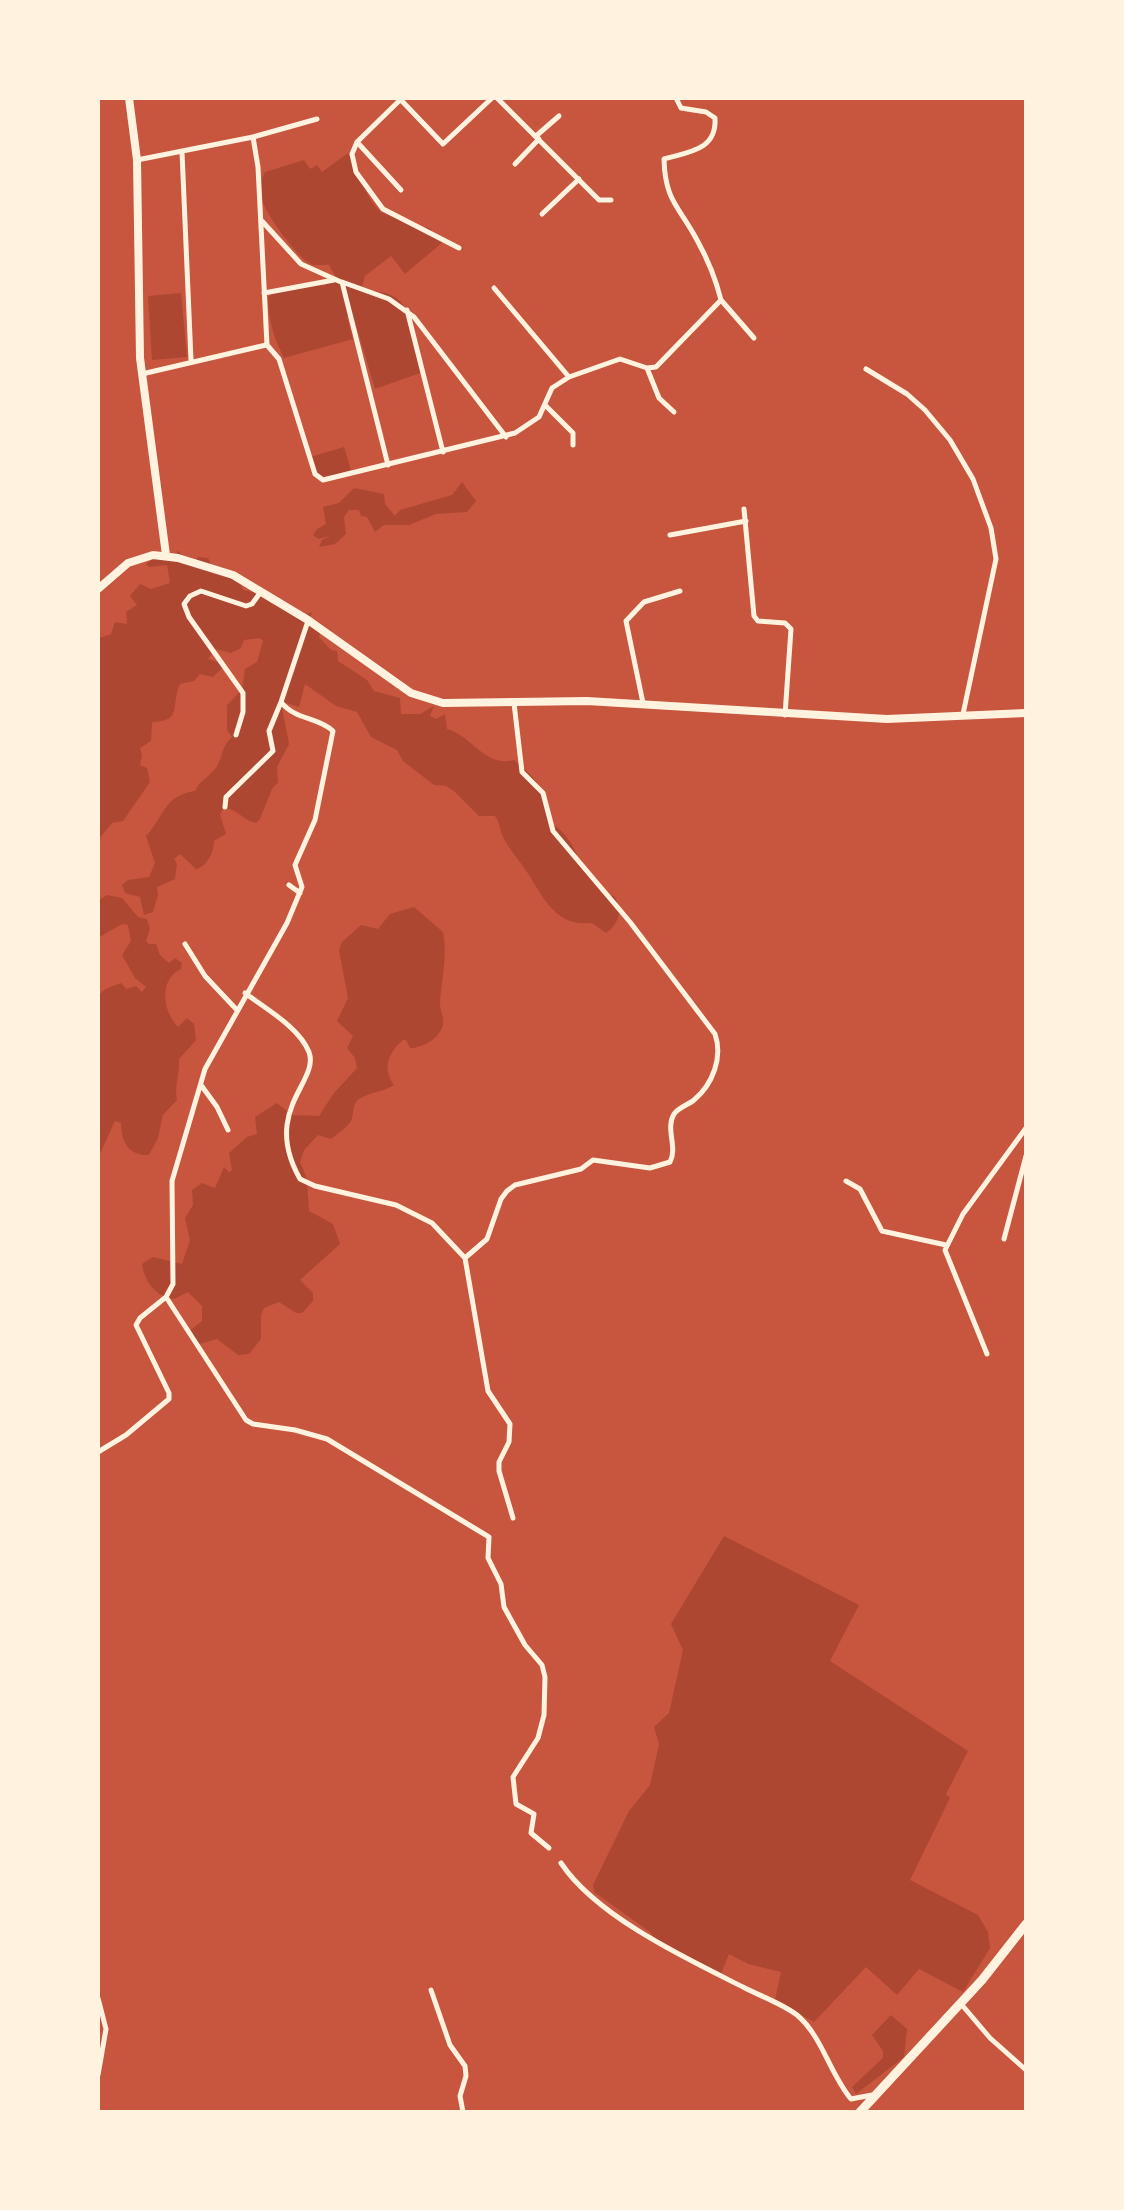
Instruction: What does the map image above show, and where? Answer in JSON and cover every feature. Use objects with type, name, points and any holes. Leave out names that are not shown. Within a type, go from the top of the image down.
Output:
[{"type":"highway","points":[[860,2112],[1026,1925]]},
{"type":"main road","points":[[129,98],[137,160],[142,374],[166,555]]},
{"type":"main road","points":[[98,589],[135,559],[166,555],[233,575],[308,620],[418,697],[443,703],[644,704],[887,719],[1026,712]]},
{"type":"street","points":[[459,248],[401,221],[376,202],[353,162],[357,142],[401,98],[443,144],[494,98],[599,200],[612,200]]},
{"type":"street","points":[[676,98],[681,108],[706,112],[716,118],[708,144],[700,150],[664,159],[670,198],[698,240],[721,300],[754,338]]},
{"type":"street","points":[[515,164],[559,116]]},
{"type":"street","points":[[137,160],[317,119]]},
{"type":"street","points":[[253,136],[267,345],[282,366],[317,477],[324,480],[506,436],[534,421],[552,388],[568,377],[620,359],[646,368],[660,364],[721,300]]},
{"type":"street","points":[[357,142],[401,190]]},
{"type":"street","points":[[182,152],[192,360]]},
{"type":"street","points":[[542,214],[579,179]]},
{"type":"street","points":[[259,218],[295,260],[338,281],[389,298],[406,310],[423,326],[506,436]]},
{"type":"street","points":[[264,293],[338,281]]},
{"type":"street","points":[[338,281],[388,465]]},
{"type":"street","points":[[494,288],[568,377]]},
{"type":"street","points":[[406,310],[443,452]]},
{"type":"street","points":[[142,374],[267,345]]},
{"type":"street","points":[[646,368],[659,398],[674,412]]},
{"type":"street","points":[[866,369],[926,410],[950,440],[973,479],[991,528],[996,559],[963,714]]},
{"type":"street","points":[[545,405],[573,433],[573,445]]},
{"type":"street","points":[[744,508],[754,616],[758,620],[785,623],[791,629],[786,714]]},
{"type":"street","points":[[670,535],[746,521]]},
{"type":"street","points":[[236,735],[244,712],[243,693],[189,617],[184,604],[190,596],[205,591],[250,606],[262,591]]},
{"type":"street","points":[[644,704],[626,621],[644,602],[680,591]]},
{"type":"street","points":[[225,807],[226,797],[274,751],[269,731],[308,620]]},
{"type":"street","points":[[98,1452],[126,1435],[169,1399],[136,1325],[166,1297],[174,1275],[172,1181],[205,1069],[300,893],[302,884],[295,865],[315,820],[333,731],[293,714],[280,702]]},
{"type":"street","points":[[465,1258],[487,1240],[501,1199],[515,1185],[582,1169],[593,1160],[650,1168],[670,1162],[674,1155],[674,1114],[708,1085],[719,1052],[715,1034],[630,922],[553,831],[543,793],[522,772],[514,702]]},
{"type":"street","points":[[288,885],[300,893]]},
{"type":"street","points":[[184,944],[205,976],[236,1009]]},
{"type":"street","points":[[246,994],[291,1029],[310,1054],[309,1067],[285,1126],[287,1148],[300,1179],[396,1205],[432,1223],[465,1258],[488,1391],[510,1424],[509,1442],[499,1462],[499,1472],[514,1518]]},
{"type":"street","points":[[201,1085],[228,1130]]},
{"type":"street","points":[[986,1354],[969,1304],[950,1266],[946,1245],[963,1214],[1026,1128]]},
{"type":"street","points":[[1004,1239],[1026,1156]]},
{"type":"street","points":[[846,1182],[860,1189],[882,1231],[946,1245]]},
{"type":"street","points":[[166,1297],[250,1422],[327,1439],[490,1539],[488,1558],[501,1584],[504,1607],[524,1645],[544,1670],[541,1730],[515,1772],[512,1791],[516,1804],[534,1814],[531,1834],[549,1848]]},
{"type":"street","points":[[561,1863],[583,1890],[648,1935],[798,2017],[851,2099],[875,2094]]},
{"type":"street","points":[[431,1990],[450,2045],[465,2066],[460,2096],[463,2112]]},
{"type":"street","points":[[98,1998],[106,2029],[98,2074]]},
{"type":"street","points":[[960,2003],[990,2038],[1026,2070]]},
{"type":"shaded area","points":[[348,153],[380,212],[429,228],[443,242],[405,274],[391,256],[365,276],[362,287],[386,293],[403,305],[413,326],[423,372],[375,389],[353,315],[347,317],[353,339],[284,358],[269,314],[268,297],[273,293],[316,283],[324,286],[335,276],[329,265],[307,262],[275,223],[261,196],[265,172],[304,160],[310,169],[317,165],[322,172]]},
{"type":"shaded area","points":[[181,293],[187,357],[152,360],[148,296]]},
{"type":"shaded area","points":[[344,447],[351,470],[326,478],[317,474],[310,457]]},
{"type":"shaded area","points":[[462,482],[476,501],[467,512],[436,514],[409,525],[384,525],[375,532],[359,510],[349,510],[344,517],[346,534],[335,544],[319,547],[330,536],[318,539],[313,535],[326,524],[323,507],[339,503],[354,488],[384,494],[385,504],[395,516],[400,510],[452,495]]},
{"type":"shaded area","points":[[177,551],[181,561],[193,564],[198,557],[208,558],[215,574],[222,572],[239,581],[243,590],[262,594],[273,605],[283,604],[300,616],[313,612],[308,620],[321,629],[319,637],[337,651],[338,661],[367,680],[374,691],[400,698],[401,714],[420,714],[434,706],[430,716],[436,719],[445,714],[447,729],[486,755],[514,760],[523,767],[540,787],[551,823],[568,839],[601,893],[614,896],[617,901],[619,911],[614,925],[606,933],[592,923],[569,920],[552,909],[506,843],[495,816],[479,816],[454,791],[434,785],[403,761],[397,750],[371,737],[357,712],[336,706],[305,684],[299,707],[287,703],[282,708],[289,744],[277,767],[278,782],[260,819],[252,822],[223,808],[220,815],[226,834],[214,841],[207,862],[196,869],[180,854],[174,859],[175,879],[157,887],[153,912],[144,915],[140,897],[125,893],[122,885],[128,880],[149,877],[155,863],[146,836],[170,802],[195,791],[217,766],[232,737],[227,730],[227,705],[242,690],[245,669],[257,662],[263,641],[244,640],[241,648],[231,653],[215,649],[208,659],[222,668],[213,677],[200,674],[194,681],[180,684],[172,716],[152,722],[151,741],[140,748],[140,765],[147,768],[150,782],[123,821],[112,823],[98,840],[98,635],[100,638],[111,634],[115,622],[127,624],[126,612],[137,605],[130,596],[140,584],[151,589],[170,583],[167,565],[146,564],[160,554],[177,557]]},
{"type":"shaded area","points":[[107,895],[122,898],[138,917],[147,919],[150,929],[146,941],[156,944],[169,963],[175,958],[182,963],[169,980],[166,1005],[178,1027],[187,1018],[194,1024],[196,1040],[179,1059],[177,1100],[163,1115],[149,1155],[131,1150],[122,1136],[121,1123],[115,1121],[98,1158],[98,996],[121,983],[126,989],[136,986],[142,992],[146,987],[135,978],[122,955],[131,941],[128,925],[122,924],[98,938],[98,901]]},
{"type":"shaded area","points":[[414,907],[443,932],[443,1024],[437,1036],[424,1045],[410,1048],[403,1040],[388,1061],[394,1085],[358,1100],[351,1121],[344,1128],[331,1139],[318,1135],[304,1150],[300,1162],[307,1179],[309,1211],[333,1224],[340,1244],[300,1280],[313,1293],[313,1301],[302,1313],[279,1302],[264,1308],[261,1339],[249,1354],[238,1355],[217,1339],[196,1345],[188,1332],[202,1321],[202,1306],[188,1292],[174,1299],[156,1292],[142,1264],[153,1257],[182,1264],[190,1240],[185,1218],[193,1205],[192,1190],[202,1183],[215,1188],[224,1167],[232,1170],[229,1153],[247,1137],[257,1134],[255,1117],[277,1103],[292,1115],[319,1116],[357,1068],[347,1048],[353,1036],[337,1021],[348,998],[339,950],[342,942],[361,925],[378,929],[390,914]]},
{"type":"shaded area","points":[[724,1536],[859,1605],[830,1661],[968,1751],[910,1880],[978,1915],[988,1932],[990,1948],[963,1992],[919,1969],[897,1995],[866,1967],[814,2022],[775,2000],[781,1972],[748,1964],[729,1954],[721,1974],[659,1945],[650,1932],[594,1892],[593,1885],[629,1811],[650,1785],[659,1744],[654,1727],[669,1713],[683,1650],[671,1624]]},
{"type":"shaded area","points":[[891,2015],[907,2029],[904,2057],[856,2094],[852,2087],[883,2058],[883,2051],[872,2035]]}]
